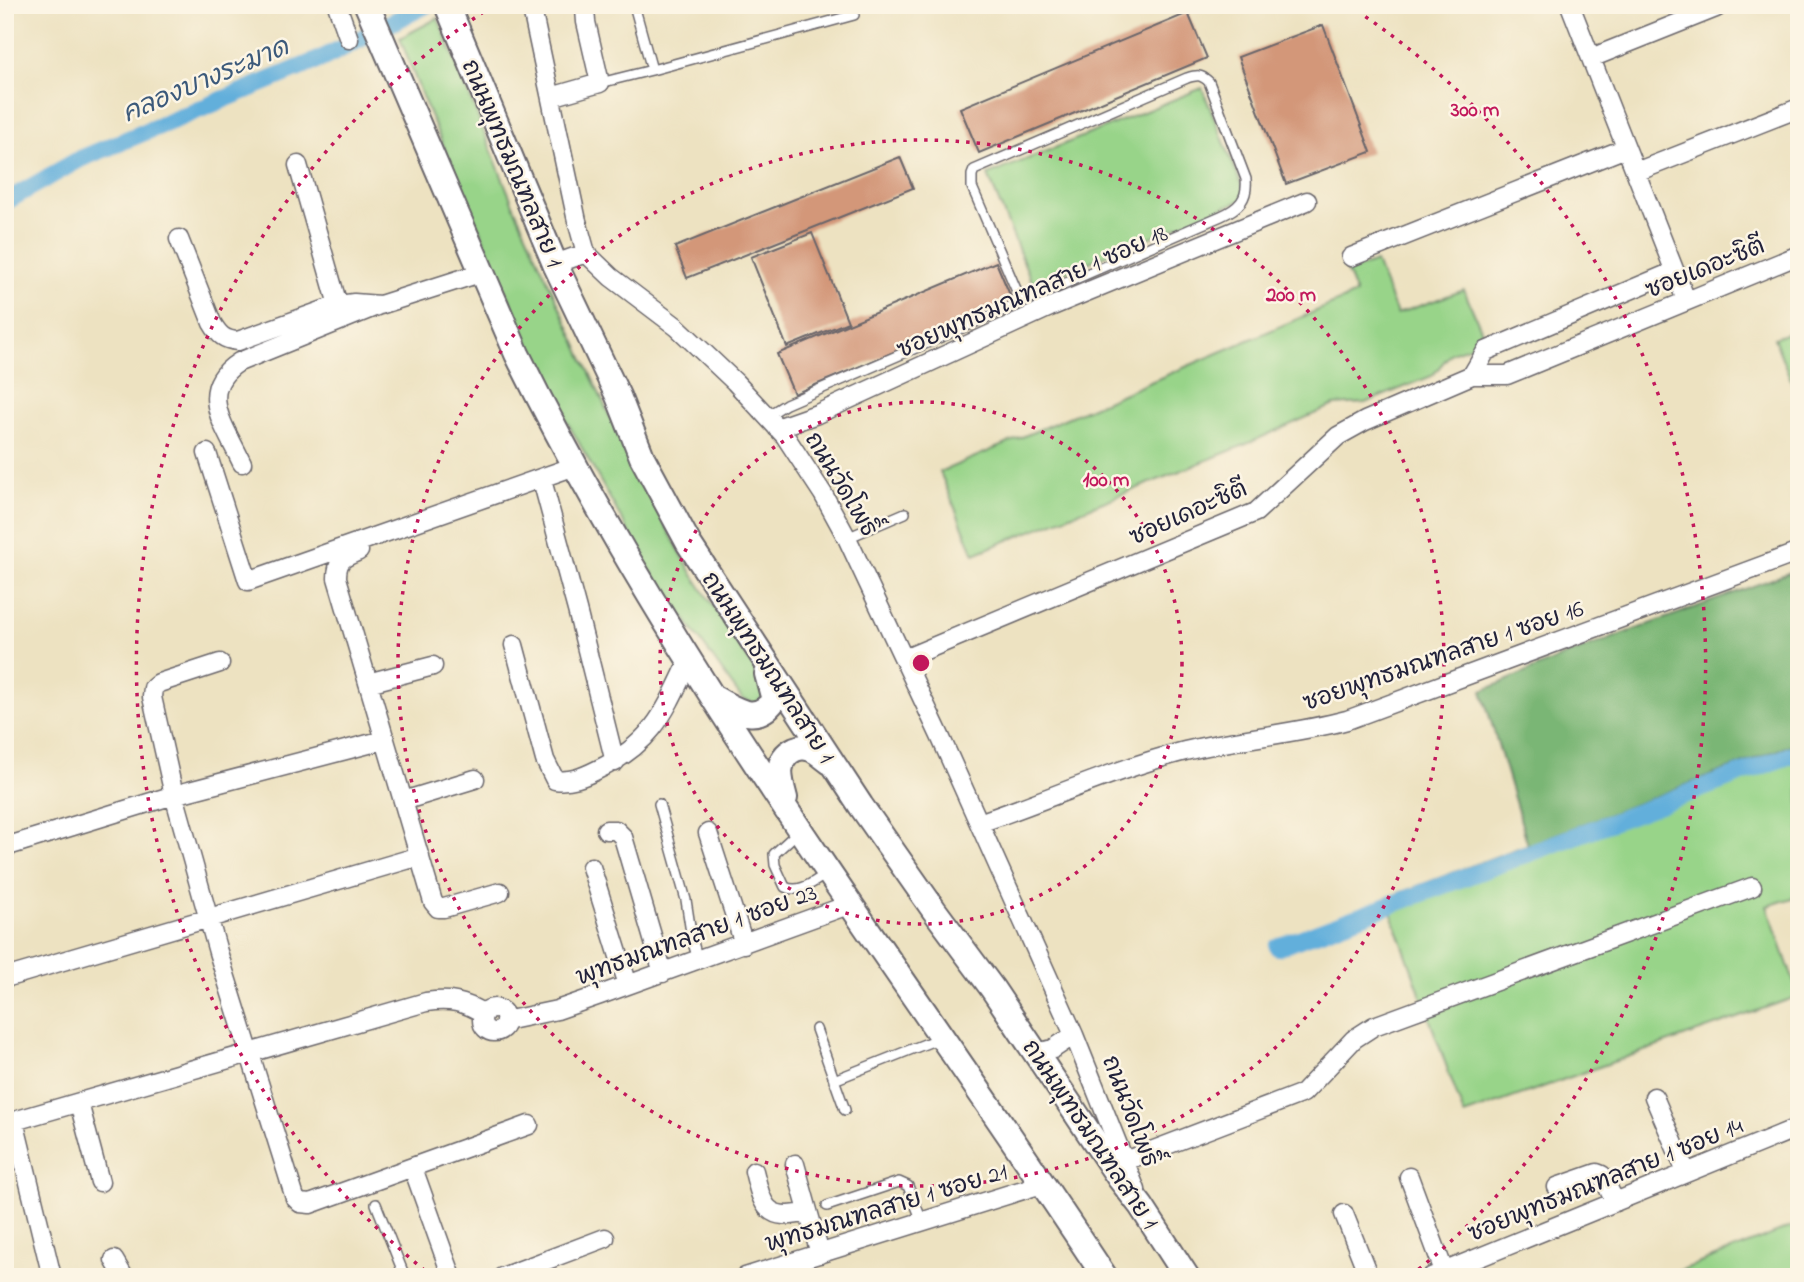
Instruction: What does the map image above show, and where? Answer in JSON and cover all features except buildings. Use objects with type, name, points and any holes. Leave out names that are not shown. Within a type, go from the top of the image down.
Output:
[{"type":"main road","points":[[367,5],[517,354],[575,466],[642,585],[689,662],[828,873],[1105,1277]]},
{"type":"main road","name":"ถนนพุทธมณฑลสาย 1","points":[[447,5],[555,264],[618,396],[648,468],[688,544],[833,764],[1037,1053],[1186,1277]]},
{"type":"main road","points":[[713,698],[743,713],[766,711],[774,700],[761,657]]},
{"type":"main road","points":[[795,823],[779,778],[786,754],[800,747],[812,749],[833,764]]},
{"type":"street","points":[[337,5],[349,39]]},
{"type":"street","points":[[531,5],[586,253],[555,264]]},
{"type":"street","points":[[551,97],[600,83],[586,22],[587,5]]},
{"type":"street","points":[[1570,5],[1686,300]]},
{"type":"street","points":[[1591,58],[1716,8]]},
{"type":"street","points":[[1636,172],[1799,108]]},
{"type":"street","points":[[1351,257],[1626,148]]},
{"type":"street","points":[[298,165],[338,305]]},
{"type":"street","name":"ซอยพุทธมณฑลสาย 1 ซอย 18","points":[[772,422],[817,414],[1050,307],[1307,201]]},
{"type":"street","points":[[179,239],[212,323],[218,334],[228,341],[238,341],[338,305],[380,304]]},
{"type":"street","name":"ถนนวัดโพธิ์","points":[[586,253],[611,277],[699,346],[772,422],[802,459],[847,538],[979,823],[1074,1035],[1141,1206]]},
{"type":"street","name":"ซอยเดอะซิตี","points":[[904,659],[1256,512],[1338,436],[1365,421],[1472,375],[1507,375],[1799,255]]},
{"type":"street","name":"ซอยเดอะซิตี","points":[[1472,375],[1486,351],[1675,271]]},
{"type":"street","points":[[242,463],[215,398],[218,381],[226,370],[239,362],[380,304],[480,273]]},
{"type":"street","points":[[207,453],[248,581],[542,480],[575,466]]},
{"type":"street","points":[[542,480],[615,762]]},
{"type":"street","points":[[379,544],[344,558],[337,566],[337,578],[433,902],[438,908],[500,892]]},
{"type":"street","name":"ซอยพุทธมณฑลสาย 1 ซอย 16","points":[[979,823],[1184,751],[1347,720],[1799,552]]},
{"type":"street","points":[[514,645],[545,760],[555,780],[565,781],[581,778],[615,762],[647,737],[665,711],[689,662]]},
{"type":"street","points":[[220,663],[159,683],[153,688],[152,697],[174,796],[208,918],[295,1198],[300,1203],[310,1204],[529,1125]]},
{"type":"street","points":[[368,683],[433,666]]},
{"type":"street","points":[[5,846],[174,796],[384,740]]},
{"type":"street","points":[[404,801],[475,779]]},
{"type":"street","points":[[606,830],[616,830],[623,837],[663,972]]},
{"type":"street","points":[[708,833],[744,944]]},
{"type":"street","points":[[5,978],[420,856]]},
{"type":"street","points":[[591,867],[628,985]]},
{"type":"street","points":[[1125,1161],[1303,1093],[1354,1039],[1374,1026],[1752,887]]},
{"type":"street","name":"พุทธมณฑลสาย 1 ซอย 23","points":[[250,1052],[426,1002],[447,999],[461,1002],[484,1014],[492,1008],[499,1009],[505,1021],[557,1010],[851,904]]},
{"type":"street","name":"ถนนวัดโพธิ์","points":[[1037,1053],[1053,1049],[1074,1035]]},
{"type":"street","points":[[52,1277],[13,1121],[250,1052]]},
{"type":"street","points":[[1654,1097],[1686,1172]]},
{"type":"street","points":[[79,1103],[100,1182]]},
{"type":"street","name":"ซอยพุทธมณฑลสาย 1 ซอย 14","points":[[1438,1274],[1799,1127]]},
{"type":"street","points":[[795,1164],[820,1254]]},
{"type":"street","points":[[413,1168],[452,1277]]},
{"type":"street","points":[[754,1171],[759,1192],[771,1211],[778,1216],[790,1217],[808,1212]]},
{"type":"street","points":[[1557,1186],[1597,1173],[1602,1175],[1615,1202]]},
{"type":"street","points":[[1409,1177],[1438,1274]]},
{"type":"street","name":"พุทธมณฑลสาย 1 ซอย 21","points":[[745,1277],[1042,1184]]},
{"type":"street","points":[[1344,1214],[1369,1277]]},
{"type":"street","points":[[502,1277],[605,1238]]},
{"type":"street","points":[[114,1260],[124,1277]]},
{"type":"lane","points":[[634,5],[652,70]]},
{"type":"lane","points":[[600,83],[854,15]]},
{"type":"lane","points":[[772,422],[786,404],[1022,303],[1221,216],[1243,201],[1246,179],[1209,82],[1203,76],[1187,78],[974,170],[972,187],[1022,303]]},
{"type":"lane","points":[[847,538],[905,513]]},
{"type":"lane","points":[[659,804],[686,900],[698,960]]},
{"type":"lane","points":[[795,823],[774,854],[775,865],[785,887],[793,890],[802,888],[828,873]]},
{"type":"lane","points":[[817,1030],[845,1110]]},
{"type":"lane","points":[[834,1080],[942,1037]]},
{"type":"lane","points":[[827,1206],[899,1182],[908,1186],[922,1221]]},
{"type":"lane","points":[[376,1205],[405,1277]]},
{"type":"green space","points":[[438,18],[515,209],[631,463],[693,575],[763,682],[767,693],[757,704],[742,699],[650,570],[546,384],[424,101],[400,38]]},
{"type":"green space","points":[[1202,88],[1247,198],[1033,285],[988,175]]},
{"type":"green space","points":[[1376,262],[1397,314],[1464,290],[1486,341],[1451,353],[1432,376],[1365,403],[1334,405],[1242,446],[974,554],[940,472],[1356,294],[1347,272]]},
{"type":"green space","points":[[1799,329],[1799,400],[1774,338]]},
{"type":"green space","points":[[1799,569],[1799,742],[1528,845],[1482,691],[1569,654]]},
{"type":"green space","points":[[1799,742],[1799,896],[1767,906],[1799,996],[1464,1115],[1386,898]]},
{"type":"green space","points":[[1799,1224],[1799,1277],[1664,1277]]},
{"type":"waterway","name":"คลองบางระมาด","points":[[5,202],[80,159],[321,59],[426,5]]},
{"type":"waterway","points":[[1278,947],[1799,752]]}]
